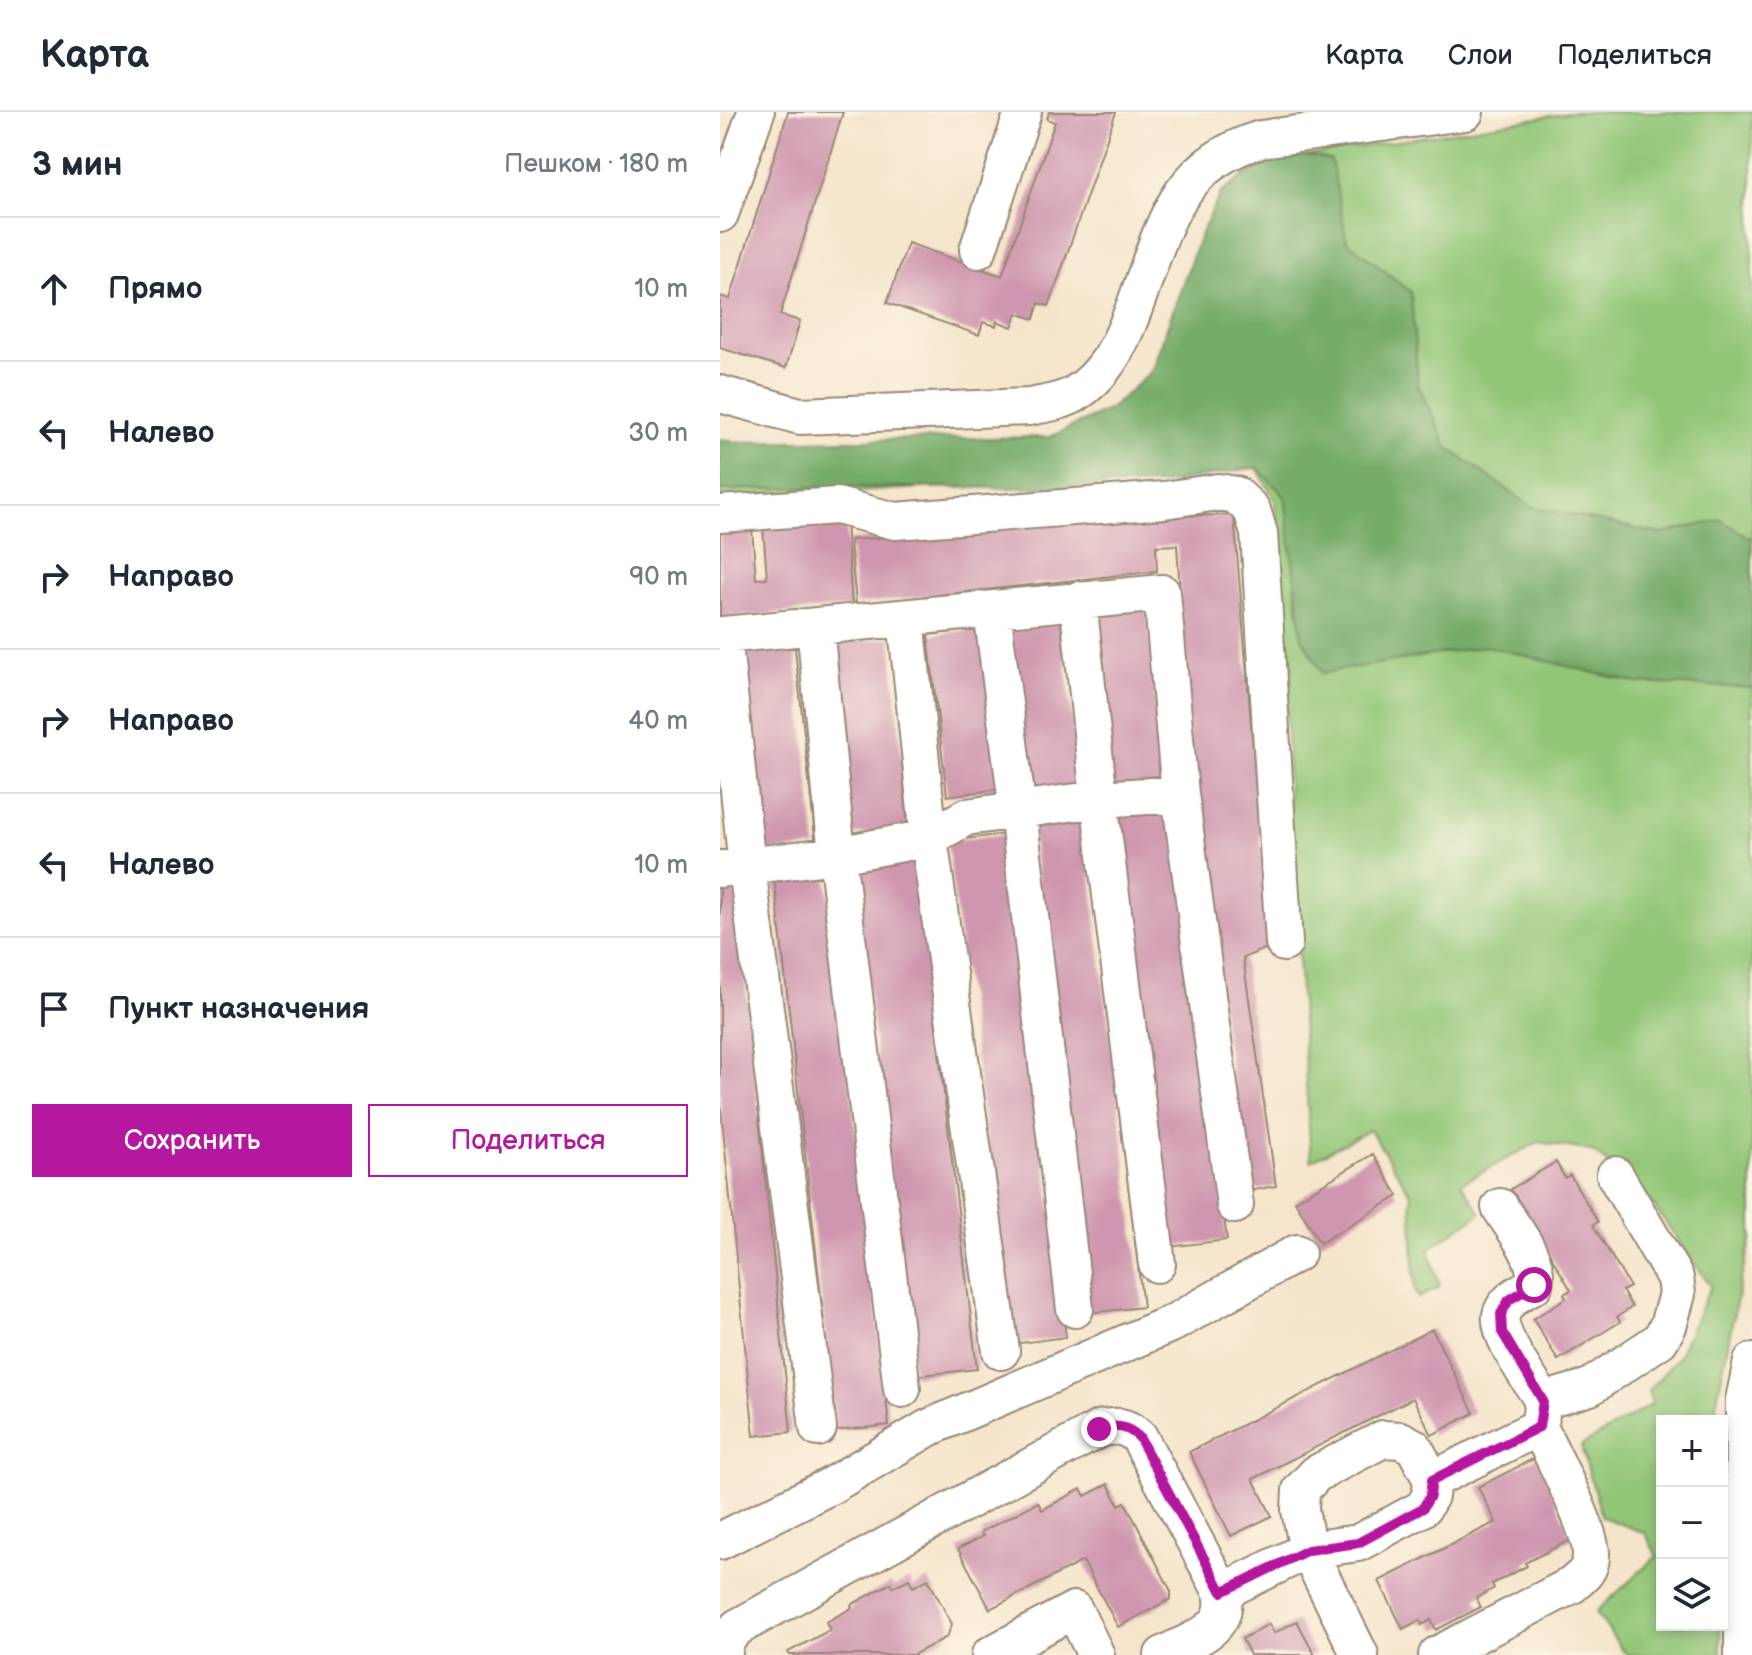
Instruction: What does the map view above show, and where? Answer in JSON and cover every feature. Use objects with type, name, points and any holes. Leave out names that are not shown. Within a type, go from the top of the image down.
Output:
[{"type":"street","points":[[720,214],[756,112]]},
{"type":"street","points":[[978,250],[1023,112]]},
{"type":"street","points":[[720,394],[800,416],[1029,407],[1054,403],[1075,394],[1099,374],[1118,348],[1168,217],[1184,189],[1205,166],[1235,147],[1261,139],[1465,112]]},
{"type":"street","points":[[720,514],[837,506],[895,521],[1164,500],[1218,492],[1236,495],[1252,510],[1259,533],[1284,943]]},
{"type":"street","points":[[818,1428],[733,868],[723,635],[1162,593],[1180,794],[1235,1205]]},
{"type":"street","points":[[1078,600],[1099,799],[1157,1264]]},
{"type":"street","points":[[992,611],[1075,1309]]},
{"type":"street","points":[[906,619],[929,838],[1001,1351]]},
{"type":"street","points":[[815,626],[837,855],[902,1389]]},
{"type":"street","points":[[733,868],[837,855],[929,838],[966,817],[1099,799],[1180,794]]},
{"type":"street","points":[[1432,1480],[1590,1387],[1660,1340],[1668,1326],[1677,1294],[1675,1278],[1615,1175]]},
{"type":"street","points":[[1437,1655],[1572,1585],[1586,1574],[1591,1554],[1541,1414],[1502,1332],[1501,1314],[1509,1300],[1534,1285],[1537,1274],[1500,1207]]},
{"type":"street","points":[[720,1541],[830,1486],[928,1428],[1175,1322],[1297,1253]]},
{"type":"street","points":[[1743,1655],[1748,1575],[1744,1400],[1752,1362]]},
{"type":"street","points":[[723,1650],[728,1636],[738,1627],[1099,1429],[1113,1426],[1128,1427],[1139,1437],[1222,1592],[1225,1608],[1220,1621],[1163,1655]]},
{"type":"street","points":[[1222,1592],[1308,1550],[1358,1543],[1423,1508],[1430,1496],[1432,1480],[1414,1447],[1401,1440],[1383,1439],[1316,1474],[1301,1490],[1300,1510],[1308,1550],[1360,1655]]},
{"type":"street","points":[[990,1655],[1074,1610],[1096,1655]]},
{"type":"green space","points":[[1574,112],[1752,112],[1752,1238],[1741,1278],[1716,1415],[1656,1415],[1656,1554],[1645,1533],[1602,1517],[1581,1446],[1652,1404],[1648,1391],[1678,1357],[1711,1286],[1643,1191],[1592,1151],[1538,1142],[1461,1183],[1481,1213],[1429,1249],[1440,1287],[1418,1298],[1411,1194],[1370,1130],[1311,1161],[1289,818],[1286,683],[1275,500],[1257,468],[720,500],[720,439],[736,442],[1050,437],[1110,409],[1151,372],[1200,236],[1221,193],[1266,162]]},
{"type":"green space","points":[[1307,155],[1331,160],[1347,241],[1411,292],[1418,385],[1448,448],[1532,507],[1661,534],[1721,520],[1752,539],[1752,688],[1636,683],[1486,646],[1322,673],[1302,638],[1285,497],[1257,467],[1164,484],[720,490],[720,439],[736,442],[1050,437],[1110,409],[1151,372],[1200,236],[1221,193],[1266,162]]},
{"type":"green space","points":[[1656,1557],[1656,1631],[1720,1631],[1721,1655],[1629,1655],[1596,1612]]},
{"type":"building","points":[[788,112],[843,112],[780,315],[800,321],[786,368],[720,348],[720,296],[730,299]]},
{"type":"building","points":[[1049,112],[1116,112],[1049,306],[1039,303],[1034,319],[1017,313],[1012,327],[997,321],[996,326],[983,322],[979,335],[887,303],[908,243],[1002,276],[1055,122],[1047,119]]},
{"type":"building","points":[[1234,515],[1269,947],[1243,958],[1276,1186],[1249,1191],[1195,834],[1177,545],[1156,546],[1157,571],[856,604],[850,540],[1175,516]]},
{"type":"building","points":[[846,521],[852,607],[720,618],[720,531],[752,529],[756,579],[767,578],[763,527]]},
{"type":"building","points":[[1147,607],[1164,786],[1112,791],[1095,612]]},
{"type":"building","points":[[1060,615],[1081,791],[1030,797],[1010,622]]},
{"type":"building","points":[[983,628],[1002,789],[947,796],[928,635]]},
{"type":"building","points":[[891,638],[908,830],[849,835],[832,643]]},
{"type":"building","points":[[794,639],[816,847],[764,852],[742,645]]},
{"type":"building","points":[[1171,804],[1227,1240],[1169,1247],[1113,811]]},
{"type":"building","points":[[1083,813],[1143,1307],[1089,1313],[1031,821]]},
{"type":"building","points":[[1006,834],[1066,1337],[1013,1344],[947,841]]},
{"type":"building","points":[[916,860],[977,1369],[914,1376],[854,867]]},
{"type":"building","points":[[826,870],[889,1425],[836,1431],[774,876]]},
{"type":"building","points":[[735,881],[791,1432],[754,1436],[720,1099],[720,882]]},
{"type":"building","points":[[1373,1154],[1398,1196],[1320,1243],[1295,1201]]},
{"type":"building","points":[[1556,1162],[1565,1178],[1570,1175],[1598,1222],[1593,1225],[1630,1287],[1622,1291],[1632,1307],[1617,1317],[1620,1322],[1558,1360],[1533,1319],[1566,1298],[1564,1294],[1571,1290],[1511,1189]]},
{"type":"building","points":[[1432,1329],[1474,1413],[1432,1435],[1413,1398],[1253,1479],[1272,1516],[1231,1536],[1189,1452]]},
{"type":"building","points":[[1537,1457],[1572,1539],[1492,1584],[1494,1588],[1476,1598],[1481,1607],[1436,1630],[1431,1620],[1422,1625],[1420,1620],[1403,1629],[1379,1581],[1496,1522],[1478,1487]]},
{"type":"building","points":[[1108,1484],[1119,1505],[1125,1502],[1171,1591],[1171,1599],[1118,1627],[1083,1561],[990,1609],[958,1549],[983,1536],[981,1532],[1038,1502],[1042,1510],[1081,1489],[1085,1496]]},
{"type":"building","points":[[909,1579],[913,1587],[928,1579],[952,1624],[947,1637],[913,1655],[790,1655],[788,1652],[830,1630],[826,1622],[852,1608],[851,1605],[891,1583],[893,1587]]},
{"type":"building","points":[[1297,1621],[1315,1655],[1250,1655],[1242,1639],[1269,1624],[1274,1633]]},
{"type":"route","points":[[1099,1429],[1128,1427],[1139,1437],[1222,1592],[1308,1550],[1358,1543],[1423,1508],[1430,1496],[1432,1480],[1539,1427],[1543,1401],[1502,1332],[1501,1314],[1509,1300],[1534,1285]]}]
